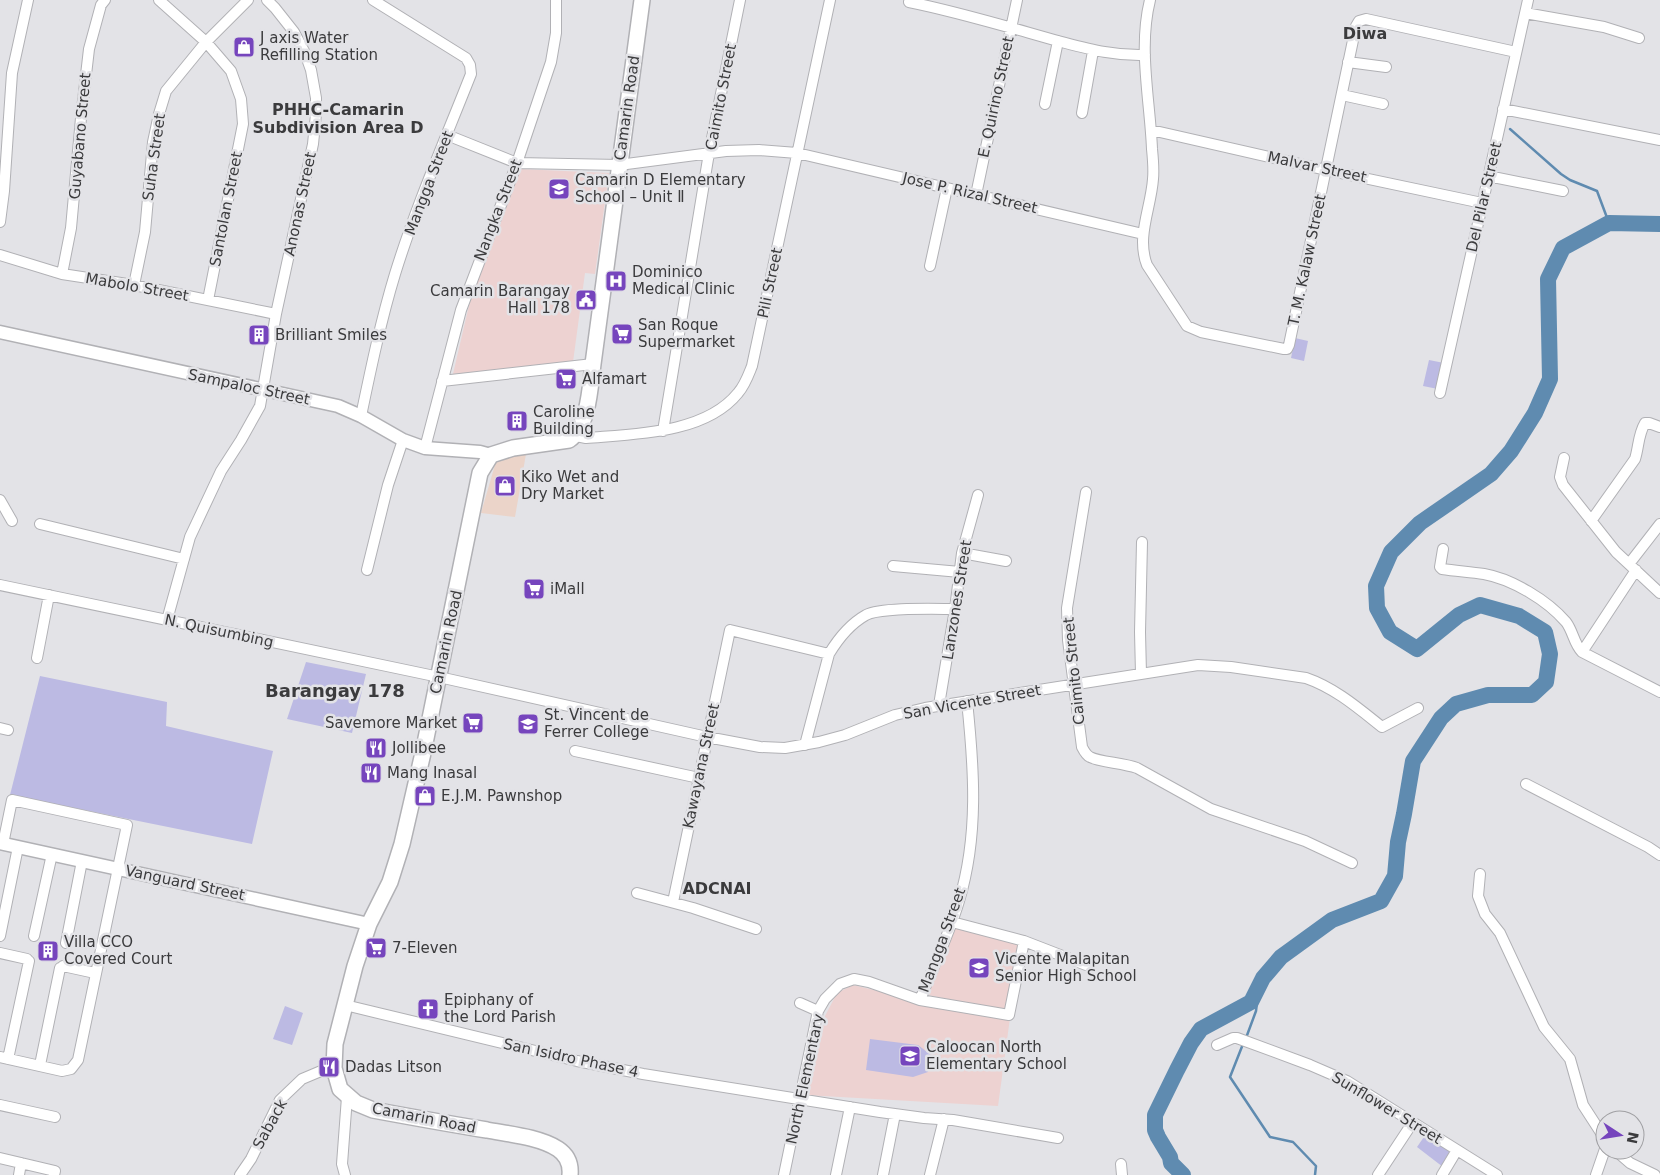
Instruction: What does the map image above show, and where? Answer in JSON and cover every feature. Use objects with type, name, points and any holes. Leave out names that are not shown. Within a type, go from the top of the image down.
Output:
[{"type":"main road","name":"Camarin Road","points":[[576,436],[583,422],[593,364],[642,0]]},
{"type":"main road","points":[[492,455],[513,448],[561,442],[576,436]]},
{"type":"main road","name":"Camarin Road","points":[[492,455],[480,473],[478,481],[439,676],[397,861],[390,882],[369,924],[355,966],[335,1044],[334,1068],[340,1089],[356,1103],[373,1110],[547,1143],[563,1153],[567,1158],[570,1163],[570,1175]]},
{"type":"street","points":[[0,222],[12,73],[28,0]]},
{"type":"street","name":"Guyabano Street","points":[[62,274],[71,228],[80,118],[89,49],[101,5],[105,0]]},
{"type":"street","name":"Santolan Street","points":[[159,0],[206,42],[231,72],[241,99],[243,124],[208,300]]},
{"type":"street","name":"Suha Street","points":[[134,285],[145,232],[153,142],[166,91],[206,42],[248,0]]},
{"type":"street","name":"Anonas Street","points":[[166,620],[190,537],[221,471],[260,406],[276,314],[313,144],[316,114],[314,83],[305,53],[284,19],[267,0]]},
{"type":"street","name":"Mangga Street","points":[[361,416],[373,358],[395,274],[470,74],[470,65],[466,58],[373,0]]},
{"type":"street","name":"Nangka Street","points":[[425,448],[461,310],[517,164],[552,56],[556,32],[556,0]]},
{"type":"street","name":"Caimito Street","points":[[663,431],[710,153],[740,0]]},
{"type":"street","name":"Pili Street","points":[[576,436],[586,438],[663,431],[697,422],[727,405],[746,380],[752,366],[830,0]]},
{"type":"street","name":"E. Quirino Street","points":[[976,195],[1017,0]]},
{"type":"street","points":[[1143,234],[1154,178],[1145,55],[1150,0]]},
{"type":"street","name":"Del Pilar Street","points":[[1440,393],[1528,0]]},
{"type":"street","points":[[909,2],[943,9],[1093,51],[1124,56],[1145,55]]},
{"type":"street","points":[[1525,13],[1604,27],[1639,38]]},
{"type":"street","name":"T. M. Kalaw Street","points":[[1143,234],[1142,246],[1147,265],[1187,326],[1209,334],[1287,349],[1290,345],[1348,62],[1356,26],[1359,21],[1366,19],[1516,52]]},
{"type":"street","points":[[1045,104],[1058,41]]},
{"type":"street","points":[[1082,113],[1093,51]]},
{"type":"street","points":[[1348,62],[1386,67]]},
{"type":"street","points":[[1342,95],[1383,104]]},
{"type":"street","points":[[1503,109],[1660,140]]},
{"type":"street","name":"Malvar Street","points":[[1151,130],[1482,203]]},
{"type":"street","points":[[447,135],[517,164]]},
{"type":"street","name":"Jose P. Rizal Street","points":[[517,164],[619,165],[710,153],[759,150],[797,153],[1143,234]]},
{"type":"street","points":[[1488,176],[1562,191]]},
{"type":"street","points":[[930,266],[947,188]]},
{"type":"street","name":"Mabolo Street","points":[[0,255],[62,274],[134,285],[276,314]]},
{"type":"street","name":"Sampaloc Street","points":[[0,332],[338,406],[361,416],[403,440],[425,448],[480,452],[492,455]]},
{"type":"street","points":[[442,381],[593,364]]},
{"type":"street","points":[[1591,521],[1635,458],[1638,448],[1638,437],[1645,423],[1660,427]]},
{"type":"street","points":[[367,570],[388,484],[403,440]]},
{"type":"street","points":[[1564,458],[1560,477],[1563,485],[1616,552],[1660,593]]},
{"type":"street","name":"Caimito Street","points":[[1086,492],[1067,608],[1068,640],[1082,747],[1086,754],[1090,757],[1132,766],[1211,810],[1305,841],[1352,863]]},
{"type":"street","name":"Lanzones Street","points":[[940,705],[962,553],[978,495]]},
{"type":"street","points":[[0,500],[12,521],[0,518]]},
{"type":"street","points":[[40,524],[184,559]]},
{"type":"street","points":[[1582,652],[1632,567],[1660,524]]},
{"type":"street","points":[[1141,674],[1142,542]]},
{"type":"street","points":[[1443,549],[1441,568],[1486,574],[1530,592],[1566,622],[1574,634],[1578,648],[1582,652],[1660,692]]},
{"type":"street","points":[[962,553],[1006,562]]},
{"type":"street","points":[[893,566],[960,572]]},
{"type":"street","name":"N. Quisumbing","points":[[0,585],[439,676]]},
{"type":"street","points":[[37,658],[48,595]]},
{"type":"street","points":[[805,745],[829,654],[836,641],[853,624],[867,614],[883,610],[955,609]]},
{"type":"street","name":"Kawayana Street","points":[[673,902],[730,630],[829,654]]},
{"type":"street","name":"San Vicente Street","points":[[439,676],[707,737],[766,747],[785,748],[845,735],[895,715],[940,705],[1198,665],[1215,665],[1306,678],[1328,687],[1382,727],[1418,708]]},
{"type":"street","name":"Mangga Street","points":[[920,1000],[952,922],[964,880],[974,814],[973,760],[967,701]]},
{"type":"street","points":[[575,751],[698,778]]},
{"type":"street","points":[[1526,784],[1660,855]]},
{"type":"street","points":[[0,953],[28,960],[4,1058],[62,1071],[72,1069],[78,1060],[126,824],[12,800],[1,844]]},
{"type":"street","name":"Vanguard Street","points":[[1,844],[369,924]]},
{"type":"street","points":[[0,936],[18,847]]},
{"type":"street","points":[[34,936],[52,854]]},
{"type":"street","points":[[66,943],[82,861]]},
{"type":"street","points":[[1480,874],[1478,896],[1485,914],[1500,933],[1544,1026],[1570,1059],[1584,1105],[1595,1123]]},
{"type":"street","points":[[637,893],[673,902],[756,929]]},
{"type":"street","points":[[952,922],[1024,941],[1086,965]]},
{"type":"street","name":"North Elementary","points":[[784,1175],[818,1011],[832,990],[840,984],[854,979],[869,982],[920,1000],[1009,1016],[1024,941]]},
{"type":"street","points":[[40,1065],[62,967],[95,974]]},
{"type":"street","points":[[800,1003],[818,1011]]},
{"type":"street","name":"San Isidro Phase 4","points":[[345,1005],[577,1061],[643,1074],[1058,1138]]},
{"type":"street","name":"Sunflower Street","points":[[1217,1045],[1237,1038],[1347,1081],[1496,1175]]},
{"type":"street","name":"Saback","points":[[240,1175],[251,1159],[280,1100],[302,1078],[334,1068]]},
{"type":"street","points":[[345,1175],[342,1164],[347,1097]]},
{"type":"street","points":[[0,1105],[55,1117]]},
{"type":"street","points":[[836,1175],[850,1107]]},
{"type":"street","points":[[883,1175],[894,1114]]},
{"type":"street","points":[[930,1175],[944,1119]]},
{"type":"street","points":[[1378,1175],[1413,1122]]},
{"type":"street","points":[[1442,1175],[1457,1150]]},
{"type":"street","points":[[0,1158],[55,1171],[54,1175]]},
{"type":"street","points":[[1596,1175],[1601,1160]]},
{"type":"street","points":[[1627,1160],[1655,1175]]},
{"type":"street","points":[[19,1175],[22,1163]]},
{"type":"street","points":[[1121,1164],[1122,1175]]},
{"type":"shaded area","points":[[520,169],[609,173],[595,274],[585,273],[573,362],[453,374],[474,284],[503,206]]},
{"type":"shaded area","points":[[1295,338],[1308,341],[1304,361],[1291,358]]},
{"type":"shaded area","points":[[1429,360],[1444,363],[1438,389],[1423,386]]},
{"type":"shaded area","name":"Kiko Wet and Dry Market","points":[[526,454],[515,517],[481,513],[497,458]]},
{"type":"shaded area","points":[[306,662],[366,674],[352,733],[287,719]]},
{"type":"shaded area","points":[[40,676],[167,702],[166,726],[273,751],[252,844],[10,795]]},
{"type":"shaded area","name":"Vicente Malapitan Senior High School","points":[[955,928],[1023,942],[1011,1012],[928,995]]},
{"type":"shaded area","name":"Caloocan North Elementary School","points":[[853,985],[929,1003],[1010,1018],[998,1106],[805,1095],[825,1016],[837,993]]},
{"type":"shaded area","points":[[285,1006],[303,1013],[292,1045],[273,1039]]},
{"type":"shaded area","points":[[870,1039],[918,1045],[931,1055],[928,1072],[913,1077],[866,1070]]},
{"type":"shaded area","points":[[1426,1134],[1453,1153],[1443,1167],[1417,1147]]},
{"type":"waterway","points":[[1510,129],[1561,174],[1570,180],[1597,191],[1609,223]]},
{"type":"waterway","points":[[1183,1175],[1171,1163],[1170,1157],[1158,1137],[1155,1130],[1155,1115],[1191,1043],[1201,1029],[1251,1002],[1263,978],[1281,957],[1332,920],[1381,901],[1395,876],[1398,842],[1413,761],[1441,718],[1456,704],[1488,695],[1532,695],[1546,682],[1550,654],[1545,632],[1519,616],[1480,605],[1459,615],[1417,649],[1390,632],[1377,608],[1376,586],[1391,552],[1420,523],[1491,474],[1511,451],[1535,413],[1550,379],[1548,279],[1563,248],[1609,223],[1660,224]]},
{"type":"waterway","points":[[1246,1038],[1256,1011],[1259,986]]},
{"type":"waterway","points":[[1243,1044],[1230,1077],[1270,1137],[1293,1142],[1316,1166],[1315,1175]]},
{"type":"place","name":"J axis Water Refilling Station","points":[[244,47]]},
{"type":"place","name":"Camarin D Elementary School – Unit Ⅱ","points":[[559,189]]},
{"type":"place","name":"Dominico Medical Clinic","points":[[616,281]]},
{"type":"place","name":"Camarin Barangay Hall 178","points":[[586,300]]},
{"type":"place","name":"San Roque Supermarket","points":[[622,334]]},
{"type":"place","name":"Brilliant Smiles","points":[[259,335]]},
{"type":"place","name":"Alfamart","points":[[566,379]]},
{"type":"place","name":"Caroline Building","points":[[517,421]]},
{"type":"place","name":"Kiko Wet and Dry Market","points":[[505,486]]},
{"type":"place","name":"iMall","points":[[534,589]]},
{"type":"place","name":"Savemore Market","points":[[473,723]]},
{"type":"place","name":"St. Vincent de Ferrer College","points":[[528,724]]},
{"type":"place","name":"Jollibee","points":[[376,748]]},
{"type":"place","name":"Mang Inasal","points":[[371,773]]},
{"type":"place","name":"E.J.M. Pawnshop","points":[[425,796]]},
{"type":"place","name":"7-Eleven","points":[[376,948]]},
{"type":"place","name":"Villa CCO Covered Court","points":[[48,951]]},
{"type":"place","name":"Vicente Malapitan Senior High School","points":[[979,968]]},
{"type":"place","name":"Epiphany of the Lord Parish","points":[[428,1009]]},
{"type":"place","name":"Caloocan North Elementary School","points":[[910,1056]]},
{"type":"place","name":"Dadas Litson","points":[[329,1067]]},
{"type":"district","name":"Diwa","points":[[1365,33]]},
{"type":"district","name":"PHHC-Camarin Subdivision Area D","points":[[338,118]]},
{"type":"district","name":"Barangay 178","points":[[335,690]]},
{"type":"district","name":"ADCNAI","points":[[717,888]]}]
